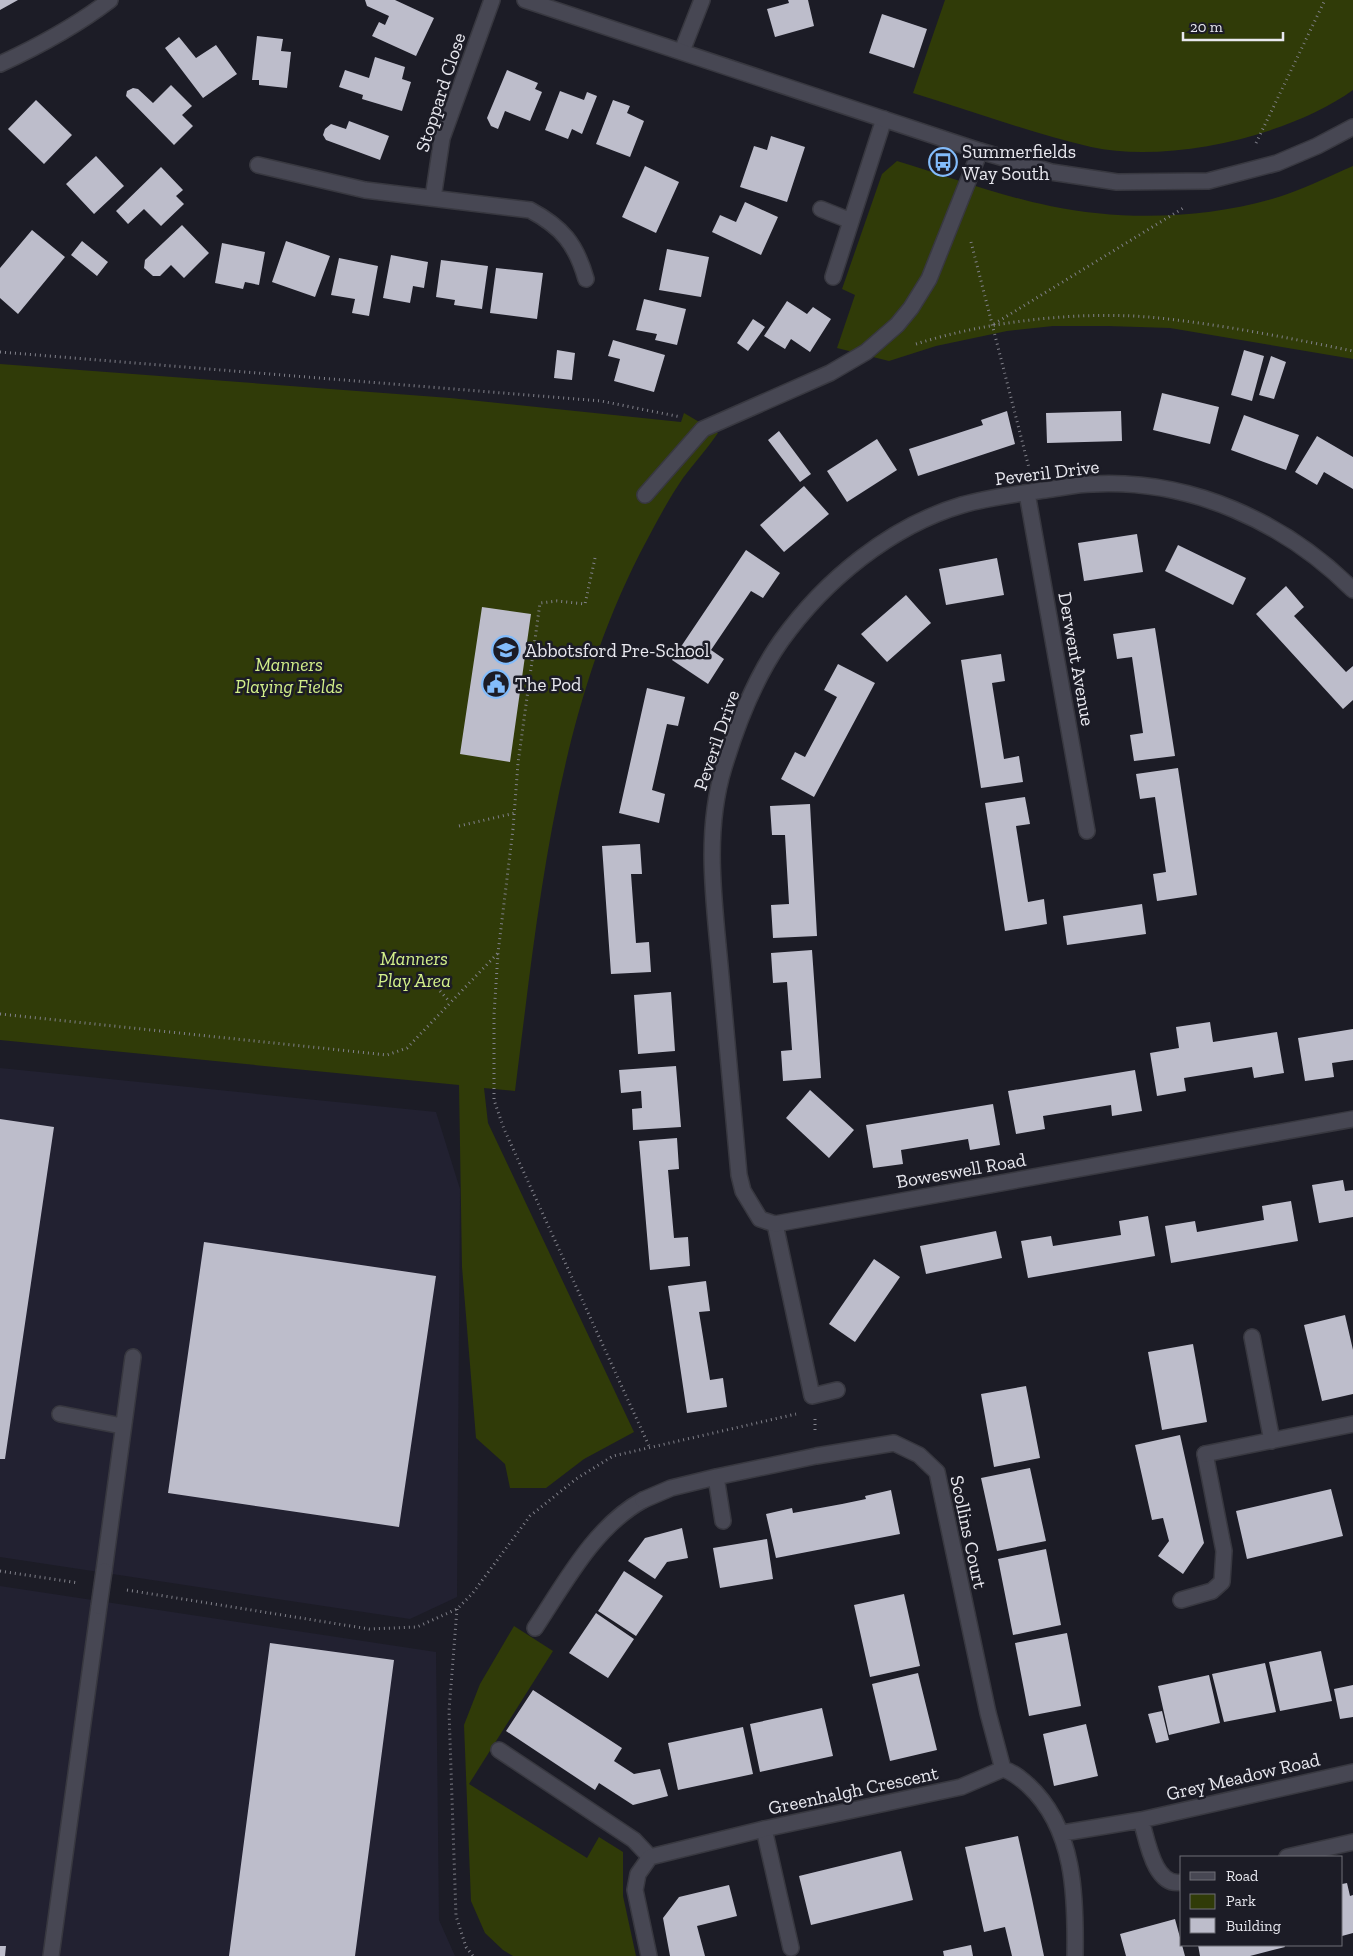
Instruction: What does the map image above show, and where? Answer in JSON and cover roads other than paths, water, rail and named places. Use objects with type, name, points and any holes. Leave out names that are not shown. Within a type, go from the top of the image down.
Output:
[{"type":"street","points":[[0,64],[34,48],[88,17],[110,0]]},
{"type":"street","name":"Stoppard Close","points":[[433,198],[442,138],[492,0]]},
{"type":"street","points":[[524,0],[682,51],[980,152],[1051,172],[1117,182],[1208,181],[1277,163],[1309,150],[1353,127]]},
{"type":"street","points":[[682,51],[702,0]]},
{"type":"street","points":[[833,277],[884,119]]},
{"type":"street","points":[[644,495],[703,429],[830,373],[866,352],[897,326],[929,279],[980,152]]},
{"type":"street","points":[[258,165],[364,190],[530,210],[549,220],[568,237],[582,263],[586,279]]},
{"type":"street","points":[[821,209],[851,221]]},
{"type":"street","name":"Peveril Drive","points":[[775,1224],[760,1219],[743,1191],[739,1175],[712,875],[713,811],[723,768],[742,712],[780,642],[833,583],[876,547],[906,529],[959,506],[1026,493],[1092,484],[1146,485],[1189,493],[1242,511],[1315,554],[1353,590]]},
{"type":"street","name":"Derwent Avenue","points":[[1026,493],[1087,831]]},
{"type":"street","name":"Boweswell Road","points":[[775,1224],[1353,1119]]},
{"type":"street","points":[[775,1224],[812,1396],[837,1390]]},
{"type":"street","points":[[1252,1336],[1272,1441]]},
{"type":"street","points":[[50,1956],[132,1357]]},
{"type":"street","points":[[60,1414],[122,1426]]},
{"type":"street","points":[[1181,1600],[1212,1591],[1222,1582],[1224,1551],[1205,1454],[1353,1424]]},
{"type":"street","name":"Scollins Court","points":[[536,1628],[587,1550],[630,1507],[643,1500],[672,1488],[716,1477],[816,1456],[894,1443],[918,1455],[937,1472],[988,1713],[1003,1769]]},
{"type":"street","points":[[716,1477],[723,1520]]},
{"type":"street","points":[[499,1750],[634,1840],[650,1857],[638,1874],[636,1881],[636,1890],[649,1956]]},
{"type":"street","points":[[1003,1769],[1015,1774],[1038,1794],[1063,1833],[1076,1901],[1074,1956]]},
{"type":"street","name":"Greenhalgh Crescent","points":[[650,1857],[764,1829],[961,1787],[1003,1769]]},
{"type":"street","name":"Grey Meadow Road","points":[[1063,1833],[1141,1820],[1353,1772]]},
{"type":"street","points":[[1141,1820],[1156,1868],[1162,1877],[1180,1882]]},
{"type":"street","points":[[764,1829],[790,1948]]},
{"type":"street","points":[[1291,1856],[1353,1842]]},
{"type":"place","name":"Summerfields Way South","points":[[943,162]]},
{"type":"place","name":"Abbotsford Pre-School","points":[[506,650]]},
{"type":"place","name":"The Pod","points":[[496,684]]},
{"type":"park label","name":"Manners Playing Fields","points":[[289,675]]},
{"type":"park label","name":"Manners Play Area","points":[[414,969]]}]
